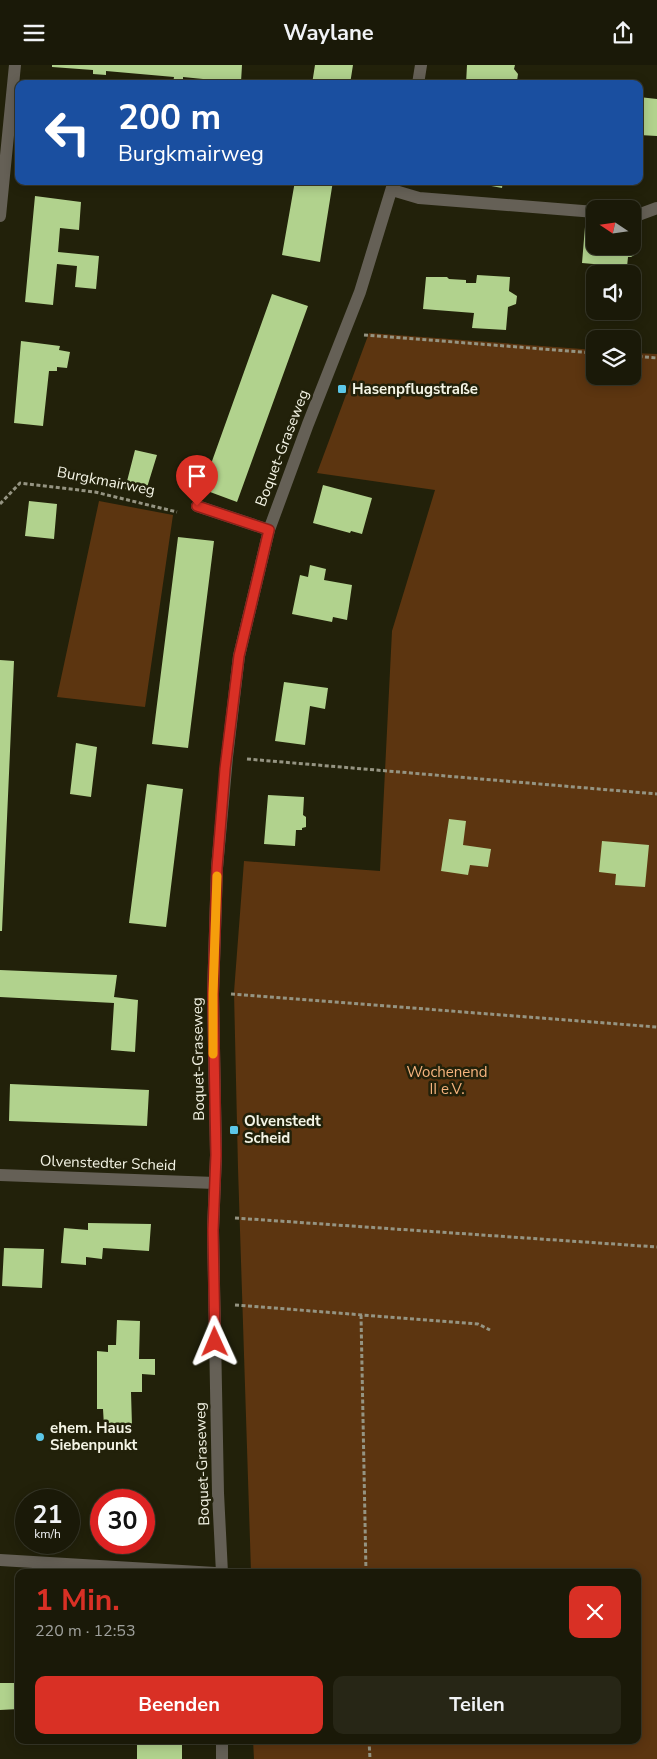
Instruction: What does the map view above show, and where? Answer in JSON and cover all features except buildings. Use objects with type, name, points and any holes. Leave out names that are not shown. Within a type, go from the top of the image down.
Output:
[{"type":"street","points":[[0,216],[15,65]]},
{"type":"street","points":[[419,80],[421,65]]},
{"type":"street","points":[[393,186],[419,198],[586,211]]},
{"type":"street","name":"Boquet-Graseweg","points":[[222,1569],[218,1493],[213,1239],[216,1155],[213,994],[219,848],[225,769],[239,656],[269,530],[360,292],[393,186]]},
{"type":"street","points":[[641,214],[657,207]]},
{"type":"street","points":[[197,506],[269,530]]},
{"type":"street","name":"Olvenstedter Scheid","points":[[0,1175],[215,1183]]},
{"type":"street","points":[[0,1560],[149,1569]]},
{"type":"street","points":[[222,1744],[222,1759]]},
{"type":"path","points":[[366,336],[586,352]]},
{"type":"path","points":[[641,357],[657,358]]},
{"type":"path","name":"Burgkmairweg","points":[[0,504],[20,483],[101,493],[183,513],[197,506]]},
{"type":"path","points":[[249,759],[657,794]]},
{"type":"path","points":[[237,995],[657,1027]]},
{"type":"path","points":[[235,1218],[657,1247]]},
{"type":"path","points":[[246,1306],[478,1324],[490,1331]]},
{"type":"path","points":[[360,1315],[366,1569]]},
{"type":"path","points":[[370,1744],[370,1759]]},
{"type":"green space","name":"Wochenend II e.V.","points":[[369,333],[586,349],[586,385],[641,385],[641,353],[657,354],[657,1759],[254,1759],[253,1744],[641,1744],[641,1569],[251,1569],[234,992],[244,861],[380,871],[392,631],[435,490],[317,473]]},
{"type":"green space","points":[[99,501],[173,515],[145,707],[57,697]]},
{"type":"slow traffic","points":[[213,1054],[213,963],[217,876]]},
{"type":"place","name":"Hasenpflugstraße","points":[[342,389]]},
{"type":"place","name":"Olvenstedt Scheid","points":[[234,1130]]},
{"type":"place","name":"ehem. Haus Siebenpunkt","points":[[40,1437]]},
{"type":"route","points":[[197,506],[269,530],[239,656],[225,769],[217,868],[213,994],[216,1155],[213,1230],[215,1342]]}]
